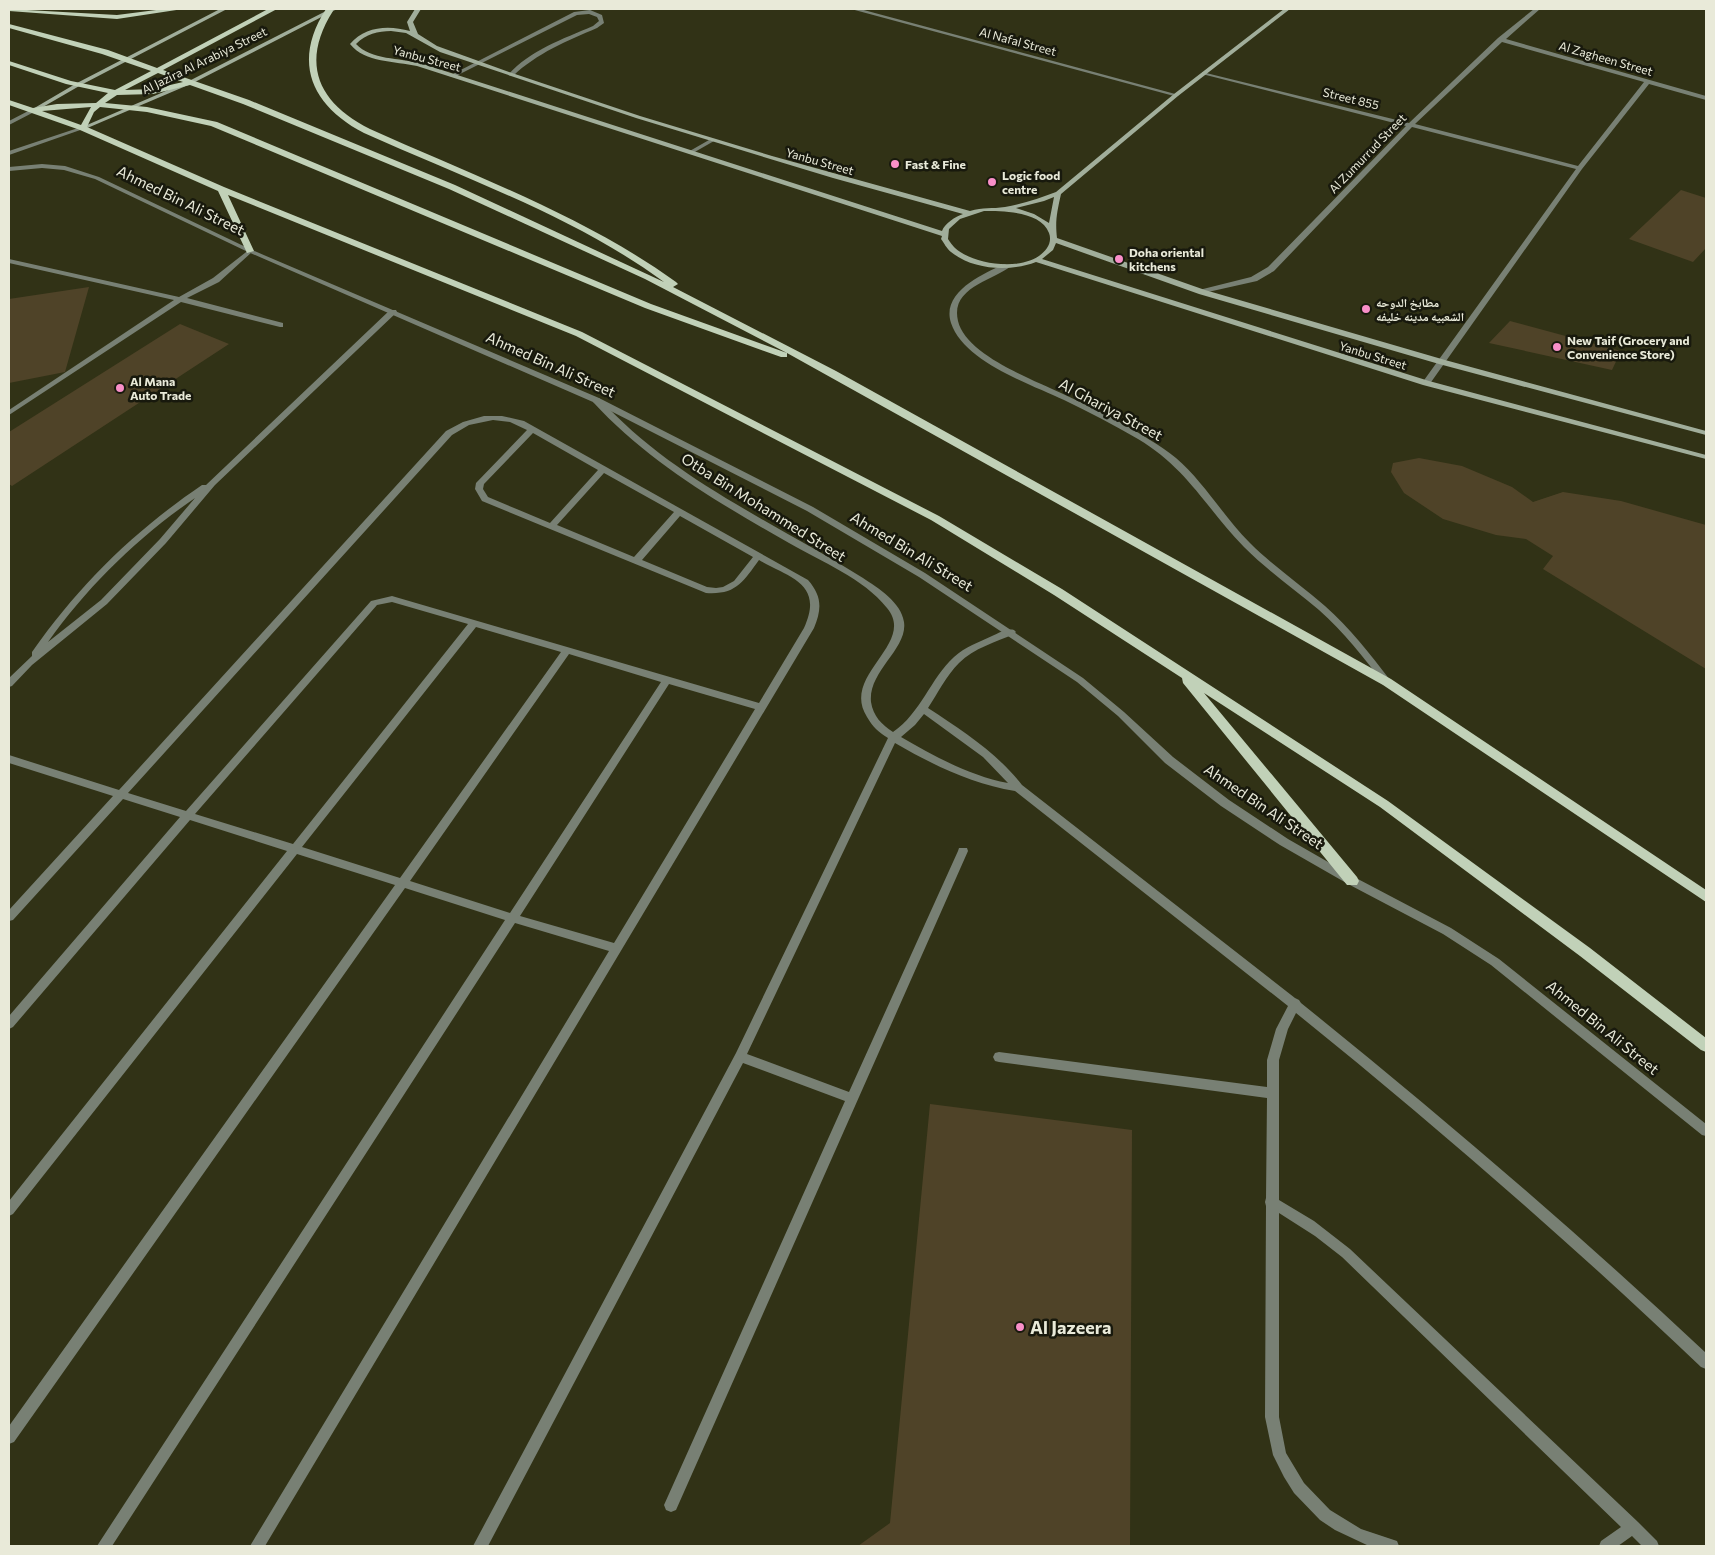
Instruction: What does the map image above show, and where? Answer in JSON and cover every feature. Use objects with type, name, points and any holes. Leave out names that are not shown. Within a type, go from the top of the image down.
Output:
[{"type":"main road","points":[[9,9],[117,17],[179,9]]},
{"type":"main road","points":[[83,128],[90,111],[99,103],[274,9]]},
{"type":"main road","points":[[331,10],[317,31],[310,52],[310,62],[327,102],[349,121],[595,233],[648,264],[699,304]]},
{"type":"main road","points":[[9,26],[126,59],[191,82],[452,187],[648,277],[833,373],[1387,682],[1706,897]]},
{"type":"main road","points":[[9,63],[79,84],[117,92],[153,91],[191,82]]},
{"type":"main road","name":"Ahmed Bin Ali Street","points":[[9,102],[83,128],[221,189],[579,334],[935,518],[1058,592],[1384,804],[1585,952],[1706,1046]]},
{"type":"main road","points":[[34,110],[65,105],[99,103],[133,106],[214,124],[648,306],[833,373]]},
{"type":"main road","points":[[221,189],[250,251]]},
{"type":"main road","points":[[1179,670],[1352,881]]},
{"type":"street","points":[[9,123],[126,59],[224,9]]},
{"type":"street","points":[[415,35],[410,22],[418,9]]},
{"type":"street","name":"Al Nafal Street","points":[[854,9],[1176,95]]},
{"type":"street","points":[[1058,193],[1052,218],[1052,230],[1055,240],[1053,248],[1036,260],[1007,266],[983,264],[961,257],[951,250],[945,242],[944,234],[948,226],[968,213],[983,209],[1005,209],[1033,203],[1058,193],[1176,95],[1288,9]]},
{"type":"street","name":"Al Zumurrud Street","points":[[1202,292],[1254,279],[1271,269],[1411,124],[1500,39],[1537,9]]},
{"type":"street","name":"Al Jazira Al Arabiya Street","points":[[83,128],[191,82],[331,10]]},
{"type":"street","points":[[452,76],[576,13],[590,12],[600,16],[602,22],[526,60],[512,75]]},
{"type":"street","name":"Yanbu Street","points":[[944,234],[418,64],[367,55],[356,49],[353,44],[362,36],[382,30],[415,35],[433,48],[477,64],[711,140],[968,213]]},
{"type":"street","name":"Al Zagheen Street","points":[[1500,39],[1706,98]]},
{"type":"street","name":"Street 855","points":[[1204,74],[1411,124],[1580,168]]},
{"type":"street","points":[[1426,383],[1580,168],[1648,81]]},
{"type":"street","points":[[9,153],[83,128]]},
{"type":"street","points":[[691,152],[711,140]]},
{"type":"street","name":"Ahmed Bin Ali Street","points":[[9,169],[42,166],[65,168],[97,178],[250,251],[596,400],[810,509],[922,575],[1011,632],[1080,680],[1122,714],[1169,760],[1200,785],[1284,842],[1352,881],[1414,913],[1494,962],[1706,1131]]},
{"type":"street","points":[[1005,209],[1031,215],[1044,222],[1052,230]]},
{"type":"street","name":"Yanbu Street","points":[[1055,240],[1202,292],[1442,362],[1706,433]]},
{"type":"street","points":[[9,413],[180,299],[216,280],[250,251]]},
{"type":"street","name":"Yanbu Street","points":[[1036,260],[1426,383],[1706,457]]},
{"type":"street","points":[[9,261],[180,299],[280,325]]},
{"type":"street","name":"Al Ghariya Street","points":[[1007,266],[967,288],[956,303],[953,319],[958,335],[972,350],[993,363],[1139,436],[1162,452],[1199,488],[1229,527],[1248,547],[1333,619],[1362,649],[1387,682]]},
{"type":"street","points":[[9,684],[29,663],[104,602],[135,571],[212,483],[393,312]]},
{"type":"street","name":"Otba Bin Mohammed Street","points":[[596,400],[628,433],[678,470],[878,593],[894,609],[899,619],[899,632],[864,690],[864,704],[868,716],[879,728],[893,737]]},
{"type":"street","points":[[9,917],[449,433],[470,421],[498,417],[510,419],[532,429],[805,582],[812,590],[816,599],[817,608],[809,628],[759,707],[257,1546]]},
{"type":"street","points":[[532,429],[484,478],[479,489],[485,499],[706,590],[716,592],[734,586],[758,556]]},
{"type":"street","points":[[551,527],[603,469]]},
{"type":"street","points":[[29,663],[74,601],[109,563],[140,534],[168,512],[212,483]]},
{"type":"street","points":[[636,561],[679,512]]},
{"type":"street","points":[[9,1024],[188,815],[374,603],[392,599],[759,707]]},
{"type":"street","points":[[9,1210],[474,623]]},
{"type":"street","points":[[483,1545],[740,1058],[893,737],[911,725],[951,665],[964,654],[1011,632]]},
{"type":"street","points":[[9,1437],[567,650]]},
{"type":"street","points":[[104,1546],[667,680]]},
{"type":"street","points":[[923,709],[987,753],[999,764],[1018,788],[1295,1003],[1471,1149],[1706,1362]]},
{"type":"street","points":[[893,737],[979,780],[998,786],[1018,788]]},
{"type":"street","points":[[9,759],[512,918],[615,948]]},
{"type":"street","points":[[671,1505],[963,851]]},
{"type":"street","points":[[1295,1003],[1282,1029],[1272,1060],[1272,1417],[1280,1454],[1300,1490],[1330,1520],[1366,1541],[1392,1546]]},
{"type":"street","points":[[740,1058],[853,1099]]},
{"type":"street","points":[[999,1058],[1271,1093]]},
{"type":"street","points":[[1271,1202],[1298,1215],[1322,1232],[1346,1253],[1652,1546]]},
{"type":"street","points":[[1606,1546],[1633,1527]]},
{"type":"building","points":[[1681,190],[1706,198],[1706,248],[1693,262],[1629,239]]},
{"type":"building","points":[[89,287],[65,372],[9,383],[9,299]]},
{"type":"building","name":"New Taif (Grocery and Convenience Store)","points":[[1510,321],[1621,351],[1612,370],[1489,343]]},
{"type":"building","name":"Al Mana Auto Trade","points":[[180,324],[229,344],[12,486],[9,484],[9,432]]},
{"type":"building","points":[[1419,458],[1462,466],[1512,487],[1533,502],[1563,492],[1621,501],[1706,525],[1706,669],[1543,569],[1553,556],[1526,539],[1496,535],[1443,519],[1404,493],[1391,472],[1393,463]]},
{"type":"building","name":"Al Jazeera","points":[[930,1104],[1132,1130],[1130,1546],[858,1546],[890,1523]]},
{"type":"place","name":"Fast & Fine","points":[[895,164]]},
{"type":"place","name":"Logic food centre","points":[[992,182]]},
{"type":"place","name":"Doha oriental kitchens","points":[[1119,259]]},
{"type":"place","name":"مطابخ الدوحه الشعبيه مدينه خليفه","points":[[1366,309]]},
{"type":"place","name":"New Taif (Grocery and Convenience Store)","points":[[1557,347]]},
{"type":"place","name":"Al Mana Auto Trade","points":[[120,388]]},
{"type":"place","name":"Al Jazeera","points":[[1020,1327]]}]
